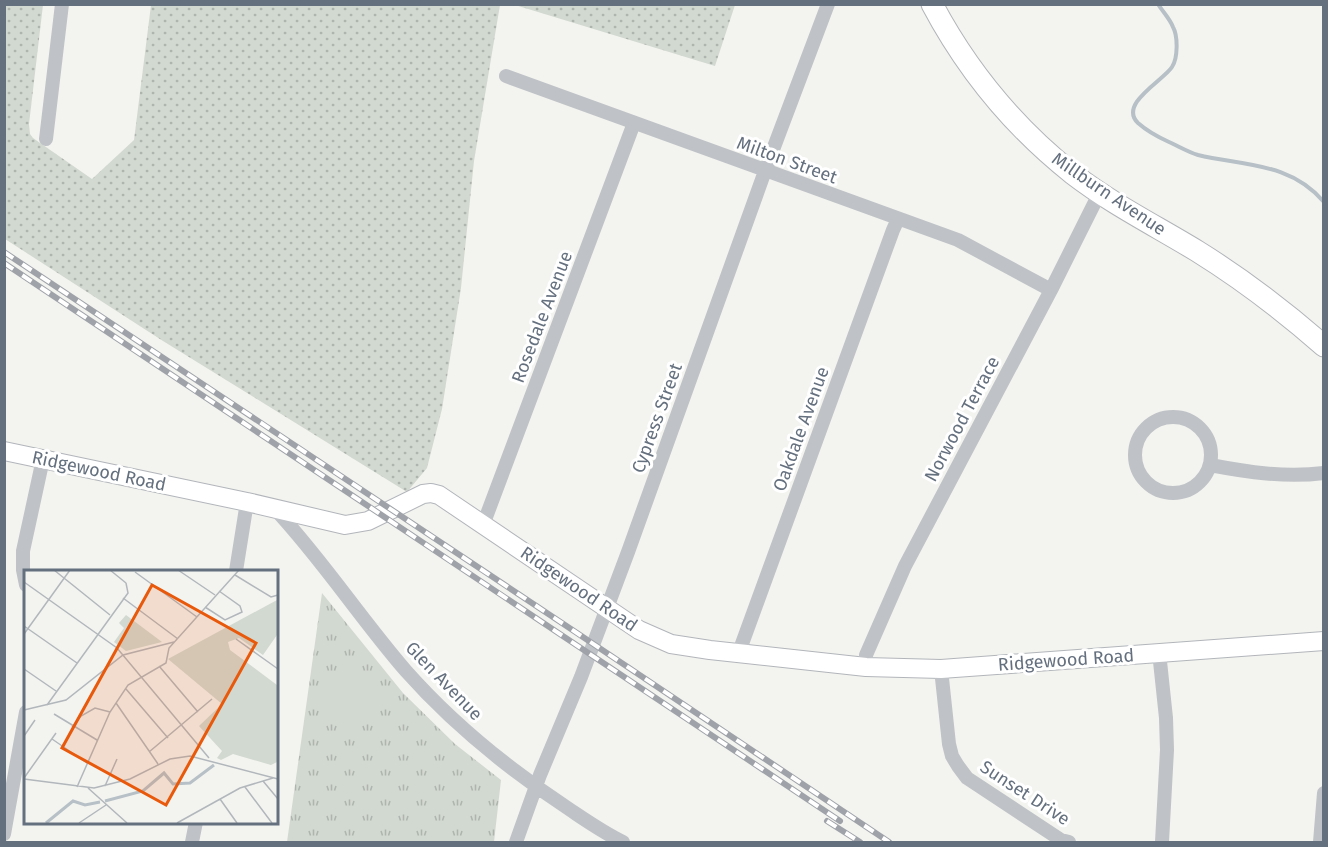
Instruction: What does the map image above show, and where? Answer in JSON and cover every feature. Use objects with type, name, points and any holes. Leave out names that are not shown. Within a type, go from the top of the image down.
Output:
[{"type":"main road","name":"Millburn Avenue","points":[[932,4],[966,61],[1002,107],[1047,152],[1074,175],[1133,214],[1230,272],[1287,315],[1323,346]]},
{"type":"street","points":[[46,139],[62,4]]},
{"type":"street","name":"Cypress Street","points":[[516,843],[628,552],[765,171],[828,4]]},
{"type":"street","name":"Milton Street","points":[[506,76],[958,240],[1051,290]]},
{"type":"street","name":"Rosedale Avenue","points":[[483,525],[634,123]]},
{"type":"street","name":"Norwood Terrace","points":[[866,667],[866,655],[905,566],[1051,290],[1100,192]]},
{"type":"street","name":"Oakdale Avenue","points":[[738,652],[898,219]]},
{"type":"street","points":[[1170,417],[1186,419],[1199,428],[1208,441],[1210,465],[1204,479],[1191,489],[1176,494],[1160,492],[1147,483],[1135,463],[1138,439],[1155,422],[1170,417]]},
{"type":"street","name":"Ridgewood Road","points":[[4,451],[247,501],[345,525],[368,521],[423,494],[431,493],[438,495],[639,630],[671,644],[710,650],[866,667],[941,669],[1323,641]]},
{"type":"street","points":[[24,575],[23,551],[43,459]]},
{"type":"street","points":[[1210,465],[1273,475],[1323,473]]},
{"type":"street","points":[[236,570],[247,501]]},
{"type":"street","name":"Glen Avenue","points":[[274,508],[296,531],[408,673],[440,705],[482,745],[536,787],[623,843]]},
{"type":"street","points":[[1159,652],[1167,750],[1162,843]]},
{"type":"street","name":"Sunset Drive","points":[[941,669],[949,744],[958,766],[967,778],[1060,840],[1069,843]]},
{"type":"street","points":[[4,834],[24,723]]},
{"type":"street","points":[[1320,843],[1323,793]]},
{"type":"street","points":[[192,843],[196,823]]},
{"type":"green space","points":[[735,4],[715,66],[515,5]]},
{"type":"green space","points":[[4,5],[43,5],[29,124],[30,134],[92,179],[134,140],[151,5],[500,5],[474,161],[461,288],[442,409],[427,468],[407,492],[163,341],[5,239]]},
{"type":"green space","points":[[322,593],[403,693],[455,744],[501,780],[494,842],[287,842]]},
{"type":"green space","points":[[348,662],[363,675],[335,708],[320,695]]},
{"type":"green space","points":[[368,680],[383,693],[355,725],[340,712]]},
{"type":"waterway","points":[[1158,4],[1175,31],[1177,47],[1172,67],[1138,100],[1133,116],[1138,123],[1157,136],[1194,154],[1281,172],[1311,189],[1324,202]]},
{"type":"railway","points":[[4,252],[889,842]]},
{"type":"railway","points":[[4,263],[840,821]]},
{"type":"railway","points":[[827,821],[860,842]]}]
